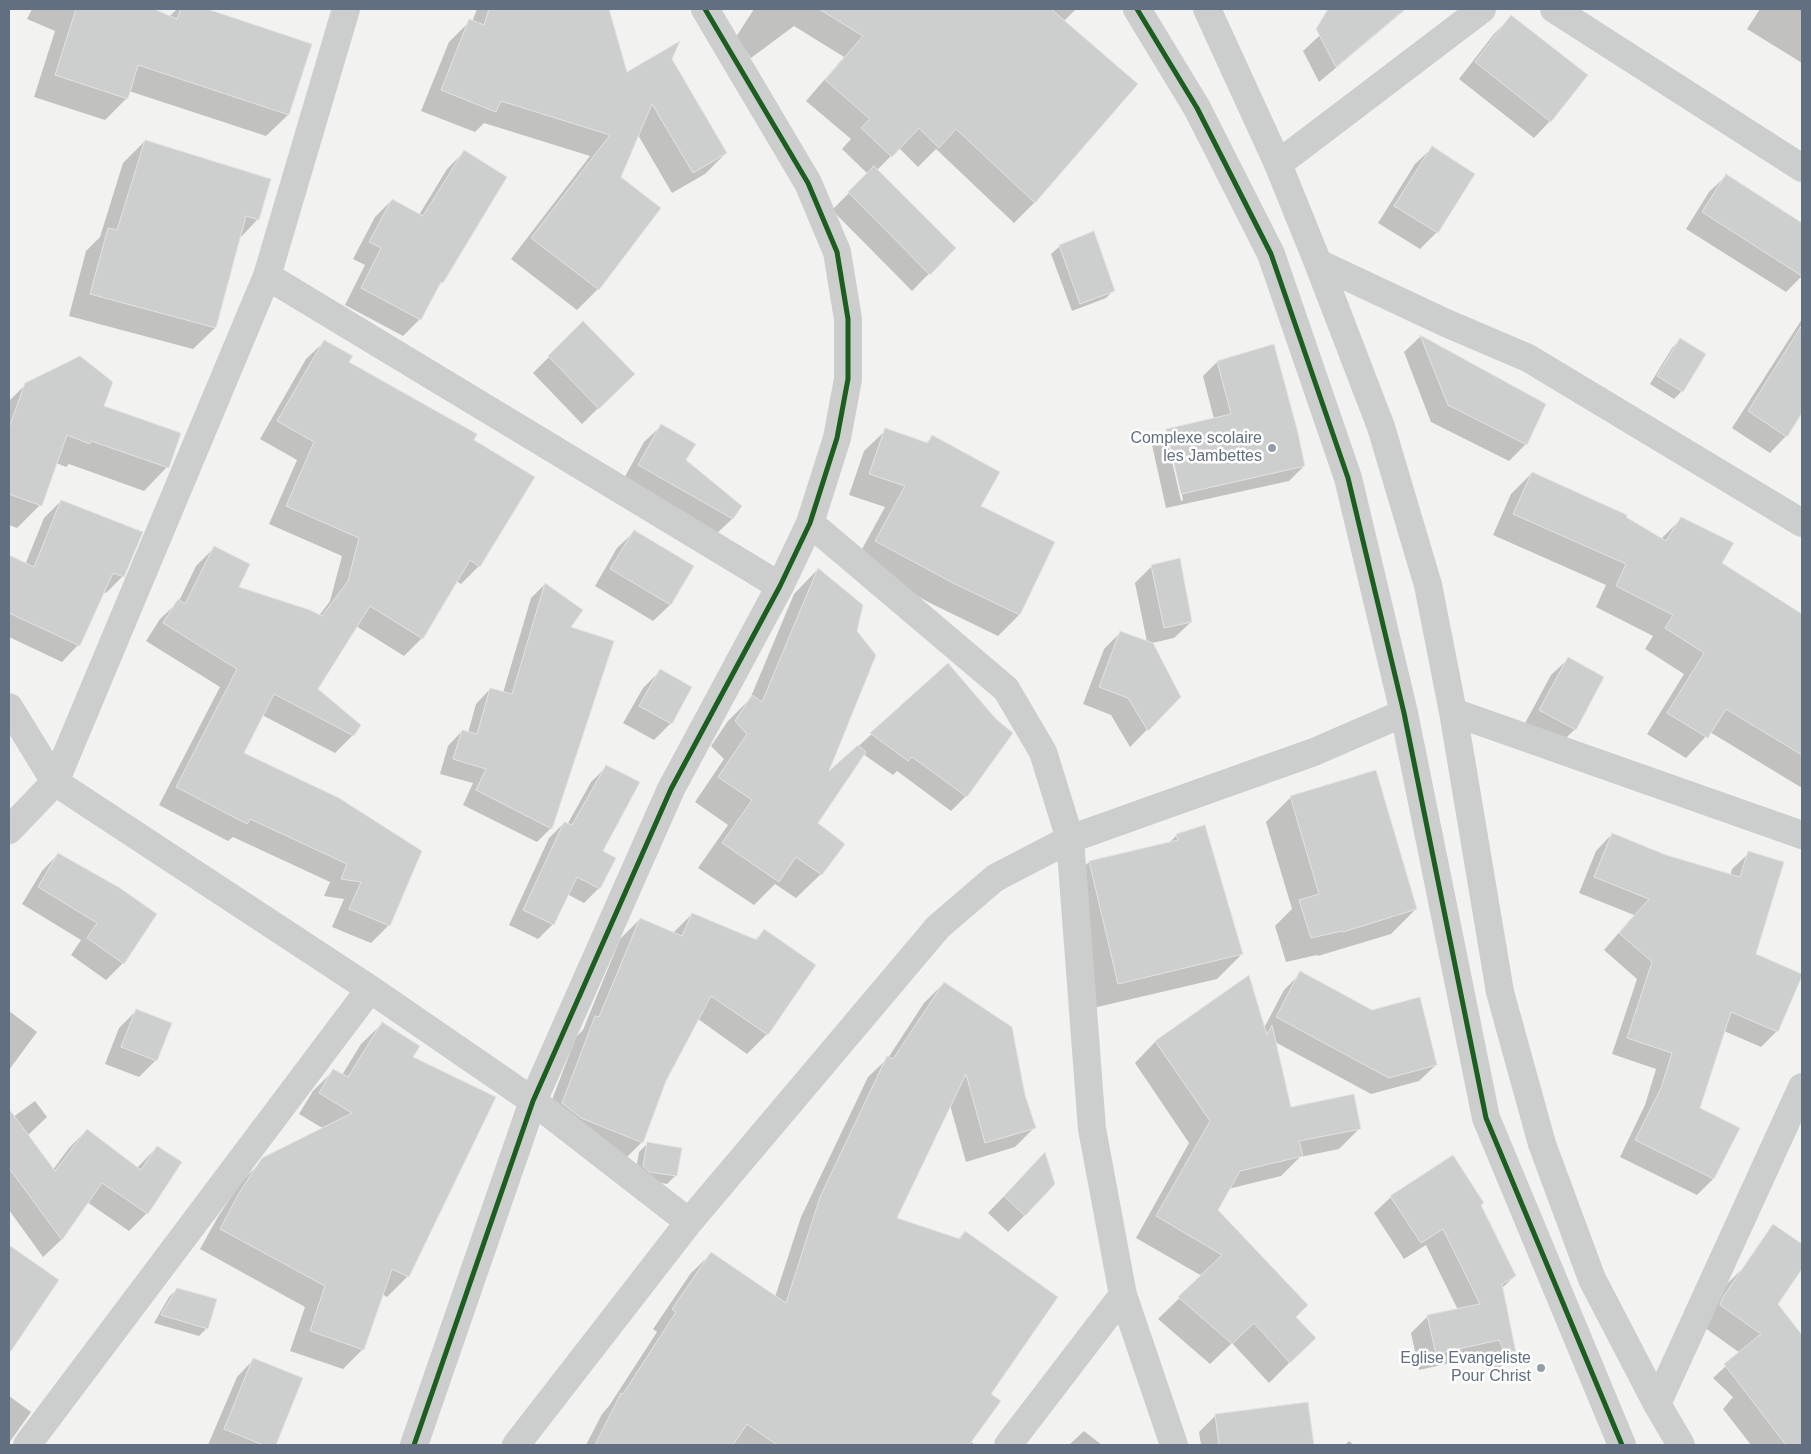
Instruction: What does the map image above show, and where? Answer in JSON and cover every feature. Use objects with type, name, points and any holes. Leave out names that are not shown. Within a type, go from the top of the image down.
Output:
[{"type":"street","points":[[9,830],[55,782],[267,276],[346,9]]},
{"type":"street","points":[[414,1445],[532,1101],[671,789],[780,586],[810,523],[837,438],[848,379],[848,319],[837,252],[808,183],[705,9]]},
{"type":"street","points":[[1137,9],[1197,108],[1271,254],[1348,478],[1404,713],[1486,1118],[1622,1445]]},
{"type":"street","points":[[1207,9],[1278,164],[1318,263],[1381,427],[1423,566],[1453,712],[1500,992],[1542,1144],[1592,1279],[1657,1404],[1681,1445]]},
{"type":"street","points":[[1278,164],[1482,9]]},
{"type":"street","points":[[1554,9],[1802,168]]},
{"type":"street","points":[[1318,263],[1438,319],[1528,358],[1802,524]]},
{"type":"street","points":[[267,276],[780,586]]},
{"type":"street","points":[[810,523],[1006,689],[1043,752],[1070,839],[1092,1129],[1123,1295],[1174,1445]]},
{"type":"street","points":[[9,707],[55,782],[370,989],[532,1101],[688,1222]]},
{"type":"street","points":[[1453,712],[1802,834]]},
{"type":"street","points":[[516,1445],[688,1222],[938,927],[995,878],[1070,839],[1314,752],[1404,713]]},
{"type":"street","points":[[27,1445],[370,989]]},
{"type":"street","points":[[1657,1404],[1802,1086]]},
{"type":"street","points":[[1008,1445],[1123,1295]]},
{"type":"building","points":[[76,9],[154,9],[177,19],[181,9],[207,9],[312,44],[289,115],[138,65],[128,99],[55,75]]},
{"type":"building","points":[[489,9],[609,9],[627,72],[680,41],[672,59],[727,153],[693,173],[652,104],[621,177],[661,208],[599,290],[531,238],[610,135],[501,101],[496,112],[441,90],[469,19],[484,25]]},
{"type":"building","points":[[819,9],[1051,9],[1138,84],[1035,203],[956,129],[939,148],[919,128],[892,157],[861,128],[870,119],[825,80],[863,36]]},
{"type":"building","points":[[1328,9],[1405,9],[1336,67],[1316,29]]},
{"type":"building","points":[[1511,15],[1588,75],[1551,122],[1475,62]]},
{"type":"building","points":[[145,140],[271,179],[259,220],[246,216],[216,328],[90,294],[108,228],[117,230]]},
{"type":"building","points":[[1432,146],[1475,174],[1438,233],[1394,206]]},
{"type":"building","points":[[464,150],[507,177],[443,283],[441,282],[421,320],[361,288],[381,248],[369,242],[392,199],[423,216]]},
{"type":"building","points":[[874,166],[956,248],[930,275],[848,192]]},
{"type":"building","points":[[1726,174],[1802,223],[1802,276],[1702,212]]},
{"type":"building","points":[[1094,231],[1115,291],[1080,304],[1059,245]]},
{"type":"building","points":[[583,321],[635,374],[599,409],[548,356]]},
{"type":"building","points":[[1802,325],[1802,413],[1787,437],[1748,411]]},
{"type":"building","points":[[1420,335],[1546,404],[1527,445],[1448,405]]},
{"type":"building","points":[[1680,338],[1706,354],[1683,392],[1657,376]]},
{"type":"building","points":[[324,340],[353,356],[349,362],[477,434],[474,440],[535,477],[480,567],[470,560],[423,639],[370,606],[318,689],[361,725],[354,736],[274,694],[244,753],[339,798],[422,851],[390,926],[349,909],[361,882],[341,879],[347,864],[250,819],[247,824],[176,787],[237,669],[163,623],[178,599],[185,604],[214,546],[250,564],[239,587],[310,610],[322,616],[348,581],[359,538],[286,506],[314,442],[277,421]]},
{"type":"building","points":[[1274,344],[1305,466],[1181,494],[1166,429],[1231,414],[1217,361]]},
{"type":"building","points":[[80,356],[113,382],[104,406],[181,433],[169,468],[91,441],[90,444],[67,435],[42,506],[9,494],[9,428],[25,383]]},
{"type":"building","points":[[661,424],[696,444],[686,460],[742,506],[733,519],[638,465]]},
{"type":"building","points":[[885,428],[928,443],[932,435],[1000,472],[981,506],[1055,542],[1020,615],[953,583],[875,541],[905,486],[869,474]]},
{"type":"building","points":[[1532,472],[1627,515],[1626,517],[1666,541],[1681,517],[1734,543],[1722,563],[1802,614],[1802,755],[1726,709],[1708,738],[1667,713],[1704,653],[1665,628],[1673,615],[1616,586],[1626,564],[1513,514]]},
{"type":"building","points":[[61,500],[143,532],[124,577],[113,573],[80,646],[9,613],[9,555],[34,567]]},
{"type":"building","points":[[634,530],[694,566],[671,605],[610,569]]},
{"type":"building","points":[[1180,558],[1192,622],[1164,628],[1151,565]]},
{"type":"building","points":[[818,568],[863,605],[857,631],[876,655],[829,771],[858,745],[866,752],[818,823],[845,844],[822,875],[796,857],[779,882],[722,843],[752,800],[718,777],[747,734],[735,721],[752,695],[762,702]]},
{"type":"building","points":[[545,583],[583,610],[571,627],[614,641],[552,829],[476,790],[486,769],[453,759],[462,730],[477,734],[490,688],[512,694]]},
{"type":"building","points":[[1120,631],[1153,643],[1181,697],[1148,731],[1128,698],[1099,687]]},
{"type":"building","points":[[1568,657],[1604,677],[1576,730],[1539,710]]},
{"type":"building","points":[[948,663],[996,719],[1013,733],[967,797],[912,757],[908,761],[870,733]]},
{"type":"building","points":[[660,669],[692,687],[672,724],[639,706]]},
{"type":"building","points":[[606,765],[640,782],[603,851],[616,858],[600,889],[577,877],[554,925],[523,910],[564,822],[572,825]]},
{"type":"building","points":[[1376,770],[1417,909],[1343,932],[1311,938],[1299,900],[1319,894],[1290,796]]},
{"type":"building","points":[[1205,825],[1243,954],[1118,984],[1089,861],[1178,840],[1176,834]]},
{"type":"building","points":[[1612,833],[1666,855],[1740,877],[1748,851],[1784,862],[1756,954],[1802,974],[1802,976],[1778,1032],[1731,1012],[1700,1108],[1740,1128],[1714,1179],[1635,1140],[1661,1088],[1672,1053],[1627,1038],[1652,962],[1619,933],[1649,899],[1594,877]]},
{"type":"building","points":[[58,853],[120,888],[157,914],[124,964],[87,938],[97,923],[38,887]]},
{"type":"building","points":[[692,913],[757,940],[764,929],[816,965],[768,1035],[711,996],[666,1081],[643,1143],[581,1118],[562,1103],[595,1016],[599,1017],[640,918],[682,936]]},
{"type":"building","points":[[1300,971],[1372,1010],[1420,997],[1437,1065],[1389,1078],[1276,1017]]},
{"type":"building","points":[[1249,975],[1267,1035],[1272,1025],[1291,1107],[1354,1094],[1361,1129],[1299,1141],[1303,1156],[1240,1171],[1218,1210],[1308,1305],[1296,1317],[1316,1338],[1290,1363],[1254,1323],[1232,1344],[1178,1297],[1222,1255],[1156,1216],[1210,1121],[1155,1041]]},
{"type":"building","points":[[944,982],[1012,1027],[1025,1095],[1036,1128],[985,1143],[966,1074],[897,1218],[960,1239],[965,1231],[1058,1297],[991,1394],[1001,1401],[969,1445],[777,1445],[747,1424],[733,1445],[595,1445],[621,1393],[623,1394],[676,1312],[672,1309],[711,1252],[786,1303],[820,1197],[887,1056],[893,1059]]},
{"type":"building","points":[[136,1009],[172,1023],[157,1061],[121,1047]]},
{"type":"building","points":[[382,1022],[420,1046],[413,1057],[496,1097],[409,1277],[392,1269],[364,1350],[310,1331],[325,1286],[220,1229],[239,1193],[262,1158],[352,1113],[319,1093],[333,1069],[348,1077]]},
{"type":"building","points":[[9,1109],[55,1171],[87,1129],[141,1170],[157,1146],[182,1162],[148,1214],[102,1183],[62,1240],[9,1168]]},
{"type":"building","points":[[647,1142],[682,1148],[677,1176],[649,1172],[643,1166]]},
{"type":"building","points":[[1045,1152],[1055,1184],[1025,1216],[1004,1196]]},
{"type":"building","points":[[1453,1155],[1484,1203],[1481,1205],[1516,1276],[1502,1284],[1516,1353],[1507,1356],[1499,1340],[1436,1354],[1427,1315],[1480,1304],[1443,1229],[1421,1243],[1390,1196]]},
{"type":"building","points":[[1773,1224],[1802,1244],[1802,1269],[1778,1304],[1802,1335],[1802,1445],[1786,1445],[1724,1364],[1761,1334],[1720,1305],[1723,1297]]},
{"type":"building","points":[[9,1245],[59,1280],[9,1354]]},
{"type":"building","points":[[177,1288],[217,1299],[208,1329],[161,1315]]},
{"type":"building","points":[[253,1358],[303,1378],[276,1445],[263,1445],[224,1429]]},
{"type":"building","points":[[1308,1402],[1314,1445],[1219,1445],[1215,1414]]},
{"type":"cycle path","points":[[414,1445],[533,1101],[671,789],[780,586],[810,523],[837,438],[848,379],[848,319],[837,252],[808,183],[705,9]]},
{"type":"cycle path","points":[[1137,9],[1197,108],[1271,254],[1348,478],[1404,713],[1486,1118],[1622,1445]]},
{"type":"place","name":"Complexe scolaire les Jambettes","points":[[1272,448]]},
{"type":"place","name":"Eglise Evangeliste Pour Christ","points":[[1541,1368]]}]
